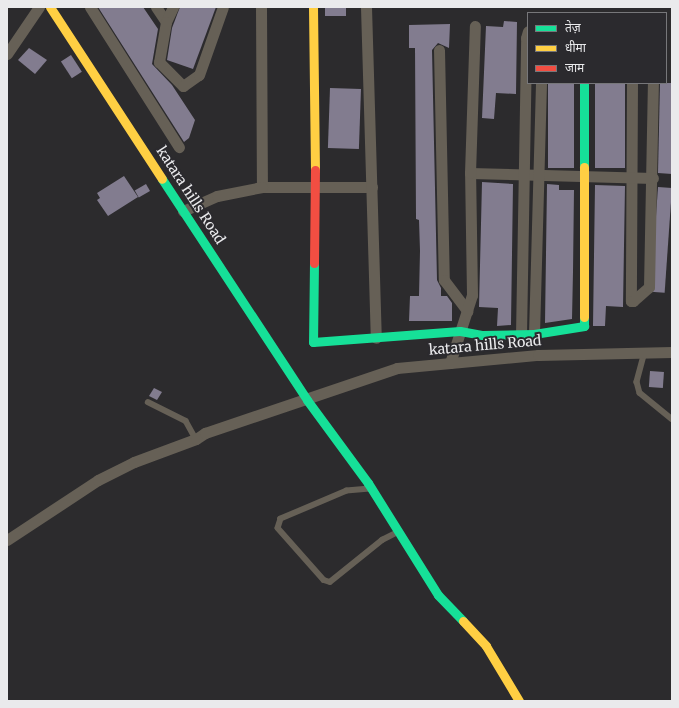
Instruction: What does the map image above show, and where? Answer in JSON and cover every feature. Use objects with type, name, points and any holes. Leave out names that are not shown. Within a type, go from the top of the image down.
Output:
[{"type":"street","points":[[7,54],[39,7]]},
{"type":"street","name":"katara hills Road","points":[[50,7],[307,400],[372,489],[438,595],[486,646],[519,701]]},
{"type":"street","points":[[90,7],[179,147]]},
{"type":"street","points":[[156,7],[166,22]]},
{"type":"street","points":[[173,7],[166,22],[158,62],[183,86],[199,75],[223,7]]},
{"type":"street","points":[[261,7],[262,187]]},
{"type":"street","points":[[313,7],[315,185],[313,342],[460,331],[482,335],[521,335],[584,326],[584,84]]},
{"type":"street","points":[[366,7],[376,338]]},
{"type":"street","points":[[450,363],[472,295],[470,172],[475,26]]},
{"type":"street","points":[[521,335],[527,34]]},
{"type":"street","points":[[439,50],[444,280],[467,311]]},
{"type":"street","points":[[534,334],[541,84]]},
{"type":"street","points":[[632,84],[630,301],[639,297],[649,287],[653,178],[653,84]]},
{"type":"street","points":[[470,172],[524,176],[653,178]]},
{"type":"street","points":[[183,211],[217,196],[262,187],[315,185],[372,187]]},
{"type":"street","name":"katara hills Road","points":[[7,540],[98,480],[134,462],[196,439],[205,433],[307,400],[397,368],[538,355],[672,352]]},
{"type":"lane","points":[[645,352],[637,382],[640,393],[672,419]]},
{"type":"lane","points":[[148,402],[184,419],[196,439]]},
{"type":"lane","points":[[372,489],[347,491],[281,519],[278,528],[324,580],[330,582],[382,540],[399,532]]},
{"type":"building","points":[[98,7],[143,7],[158,29],[152,64],[172,85],[195,120],[189,138],[184,142]]},
{"type":"building","points":[[180,7],[216,7],[193,69],[167,60],[172,28]]},
{"type":"building","points":[[325,7],[346,7],[346,16],[325,16]]},
{"type":"building","points":[[504,21],[517,22],[516,94],[496,93],[494,119],[482,118],[486,26],[503,27]]},
{"type":"building","points":[[450,24],[449,48],[438,43],[432,50],[437,280],[441,288],[441,296],[447,296],[452,303],[452,321],[409,321],[410,296],[419,296],[420,251],[419,220],[416,219],[415,48],[409,48],[409,25]]},
{"type":"building","points":[[29,48],[47,60],[35,74],[18,60]]},
{"type":"building","points":[[71,55],[82,72],[72,78],[61,62]]},
{"type":"building","points":[[672,83],[672,174],[658,173],[660,84]]},
{"type":"building","points":[[548,84],[574,84],[574,168],[548,168]]},
{"type":"building","points":[[595,84],[625,84],[625,168],[595,168]]},
{"type":"building","points":[[330,88],[361,89],[359,149],[328,148]]},
{"type":"building","points":[[124,176],[138,197],[108,216],[97,200],[100,198],[97,193]]},
{"type":"building","points":[[482,182],[513,184],[511,325],[497,326],[498,308],[479,307]]},
{"type":"building","points":[[146,184],[150,191],[139,197],[135,190]]},
{"type":"building","points":[[547,184],[559,185],[559,190],[574,190],[573,272],[572,319],[545,323]]},
{"type":"building","points":[[595,185],[625,186],[623,307],[606,306],[605,326],[593,326]]},
{"type":"building","points":[[658,187],[672,188],[665,293],[651,292]]},
{"type":"building","points":[[650,371],[664,372],[663,388],[649,387]]},
{"type":"building","points":[[154,388],[162,392],[157,400],[149,396]]},
{"type":"traffic: fast","points":[[584,84],[584,167]]},
{"type":"traffic: fast","points":[[162,179],[307,400],[368,483],[438,595],[463,621]]},
{"type":"traffic: fast","points":[[314,263],[313,342],[460,331],[482,335],[534,334],[584,326],[584,317]]},
{"type":"traffic: slow","points":[[50,7],[162,179]]},
{"type":"traffic: slow","points":[[313,7],[315,170]]},
{"type":"traffic: slow","points":[[584,167],[584,317]]},
{"type":"traffic: slow","points":[[463,621],[486,646],[519,701]]},
{"type":"traffic: jam","points":[[314,263],[315,170]]}]
